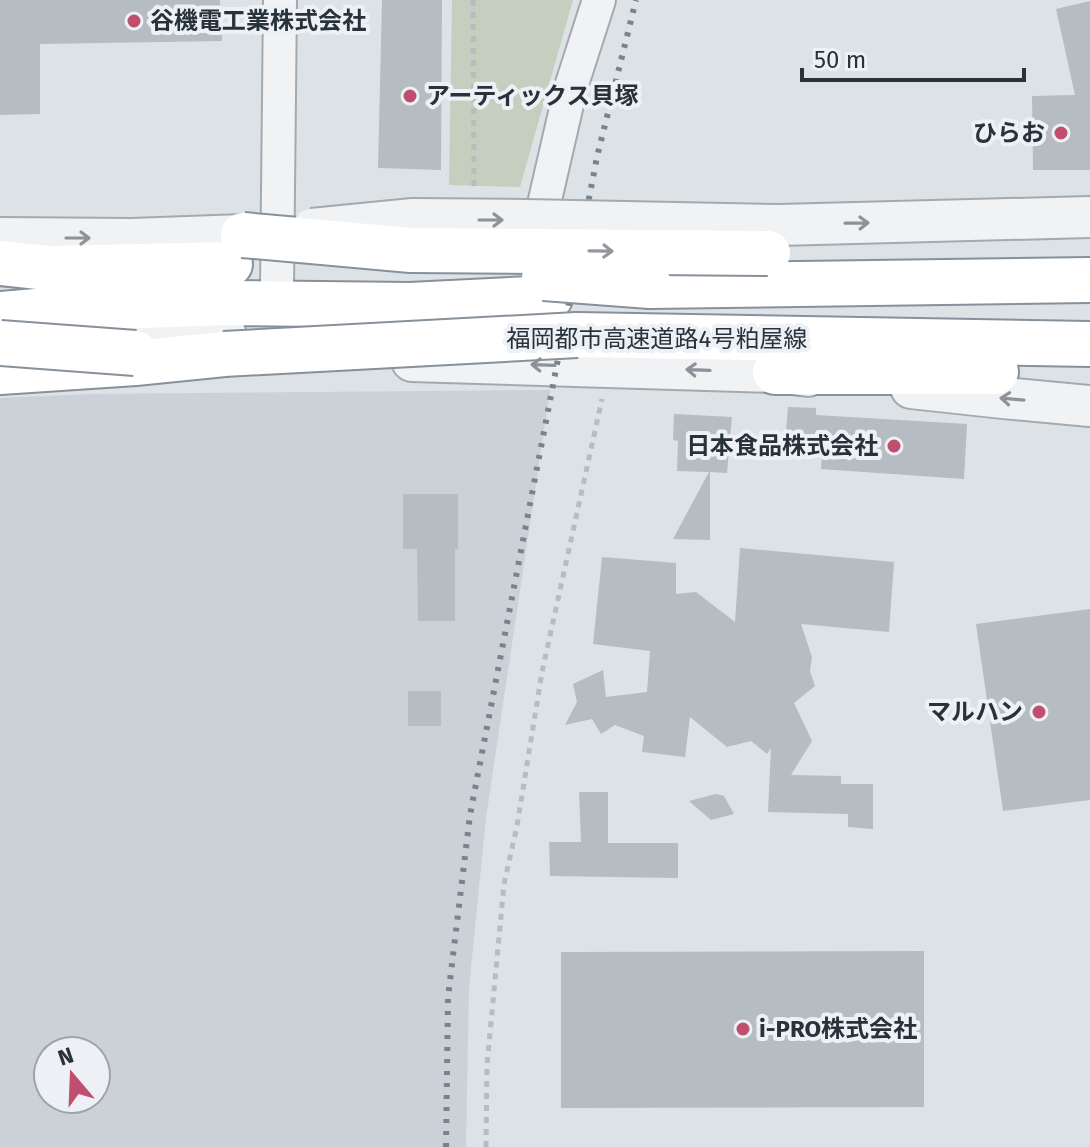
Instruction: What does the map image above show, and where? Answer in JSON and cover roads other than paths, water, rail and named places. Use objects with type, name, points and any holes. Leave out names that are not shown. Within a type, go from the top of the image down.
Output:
[{"type":"highway","points":[[243,235],[411,250],[1090,257]]},
{"type":"highway","points":[[0,263],[48,268],[230,264],[553,278],[650,286],[1090,280]]},
{"type":"highway","points":[[0,314],[227,303],[410,305],[550,298],[650,286]]},
{"type":"highway","name":"福岡都市高速道路4号粕屋線","points":[[224,354],[577,335],[1090,344]]},
{"type":"highway","points":[[0,341],[135,353],[224,354]]},
{"type":"highway","points":[[0,372],[224,354]]},
{"type":"highway","points":[[775,372],[1090,372]]},
{"type":"street","points":[[277,288],[280,0]]},
{"type":"street","points":[[524,289],[571,87],[599,0]]},
{"type":"street","points":[[0,238],[132,239],[243,235],[413,219],[779,225],[1090,217]]},
{"type":"street","points":[[0,286],[524,289],[665,296],[894,299],[1090,298]]},
{"type":"street","points":[[0,341],[524,328],[1090,336]]},
{"type":"street","points":[[0,357],[103,338]]},
{"type":"street","points":[[148,338],[258,357],[612,380],[775,372],[1090,406]]},
{"type":"railway","points":[[446,1147],[448,997],[470,815],[597,157],[636,0]]},
{"type":"place","name":"谷機電工業株式会社","points":[[134,21]]},
{"type":"place","name":"アーティックス貝塚","points":[[410,96]]},
{"type":"place","name":"ひらお","points":[[1061,133]]},
{"type":"place","name":"日本食品株式会社","points":[[894,446]]},
{"type":"place","name":"マルハン","points":[[1039,712]]},
{"type":"place","name":"i-PRO株式会社","points":[[743,1029]]}]
